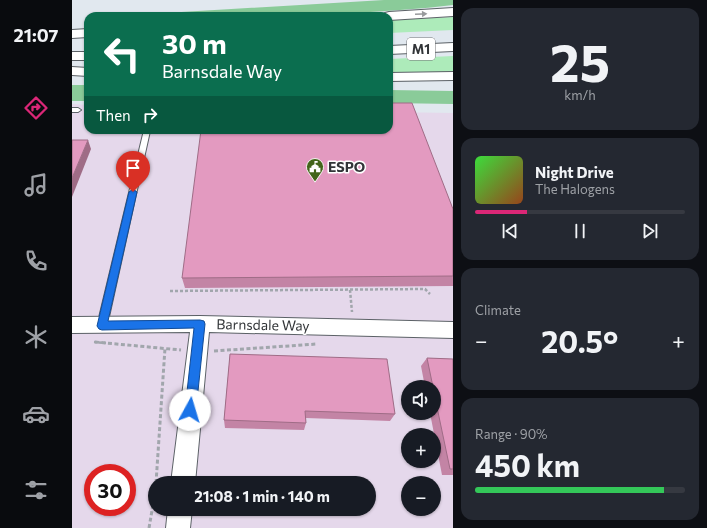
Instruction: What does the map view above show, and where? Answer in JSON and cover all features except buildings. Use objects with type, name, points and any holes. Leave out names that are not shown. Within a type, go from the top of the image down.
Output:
[{"type":"highway","points":[[393,16],[453,12]]},
{"type":"highway","points":[[72,34],[84,33]]},
{"type":"highway","name":"M1","points":[[393,38],[453,36]]},
{"type":"highway","points":[[72,45],[84,45]]},
{"type":"highway","name":"M1","points":[[393,50],[453,47]]},
{"type":"highway","points":[[72,56],[84,56]]},
{"type":"highway","points":[[72,71],[84,72]]},
{"type":"highway","points":[[393,77],[453,76]]},
{"type":"highway","points":[[417,77],[453,80]]},
{"type":"street","name":"Barnsdale Way","points":[[72,325],[102,326],[200,324],[453,330]]},
{"type":"street","points":[[184,476],[200,324]]},
{"type":"street","points":[[178,528],[179,516]]},
{"type":"lane","points":[[102,326],[146,134]]},
{"type":"path","points":[[350,290],[352,315]]},
{"type":"path","points":[[170,291],[425,290],[430,294]]},
{"type":"path","points":[[88,342],[196,352],[324,344]]},
{"type":"path","points":[[156,476],[165,348]]},
{"type":"path","points":[[149,528],[151,516]]},
{"type":"shaded area","points":[[72,104],[84,105],[84,134],[393,134],[393,112],[453,113],[453,528],[72,528]]},
{"type":"green space","points":[[384,0],[453,0],[453,5],[369,12],[182,12]]},
{"type":"green space","points":[[453,17],[453,30],[393,33],[393,20]]},
{"type":"green space","points":[[453,56],[453,74],[393,74],[393,59]]},
{"type":"green space","points":[[72,85],[84,85],[84,101],[72,101]]},
{"type":"green space","points":[[393,90],[453,91],[453,104],[393,103]]},
{"type":"place","name":"ESPO","points":[[315,182]]},
{"type":"route","points":[[133,192],[102,326],[200,324],[190,410]]}]
